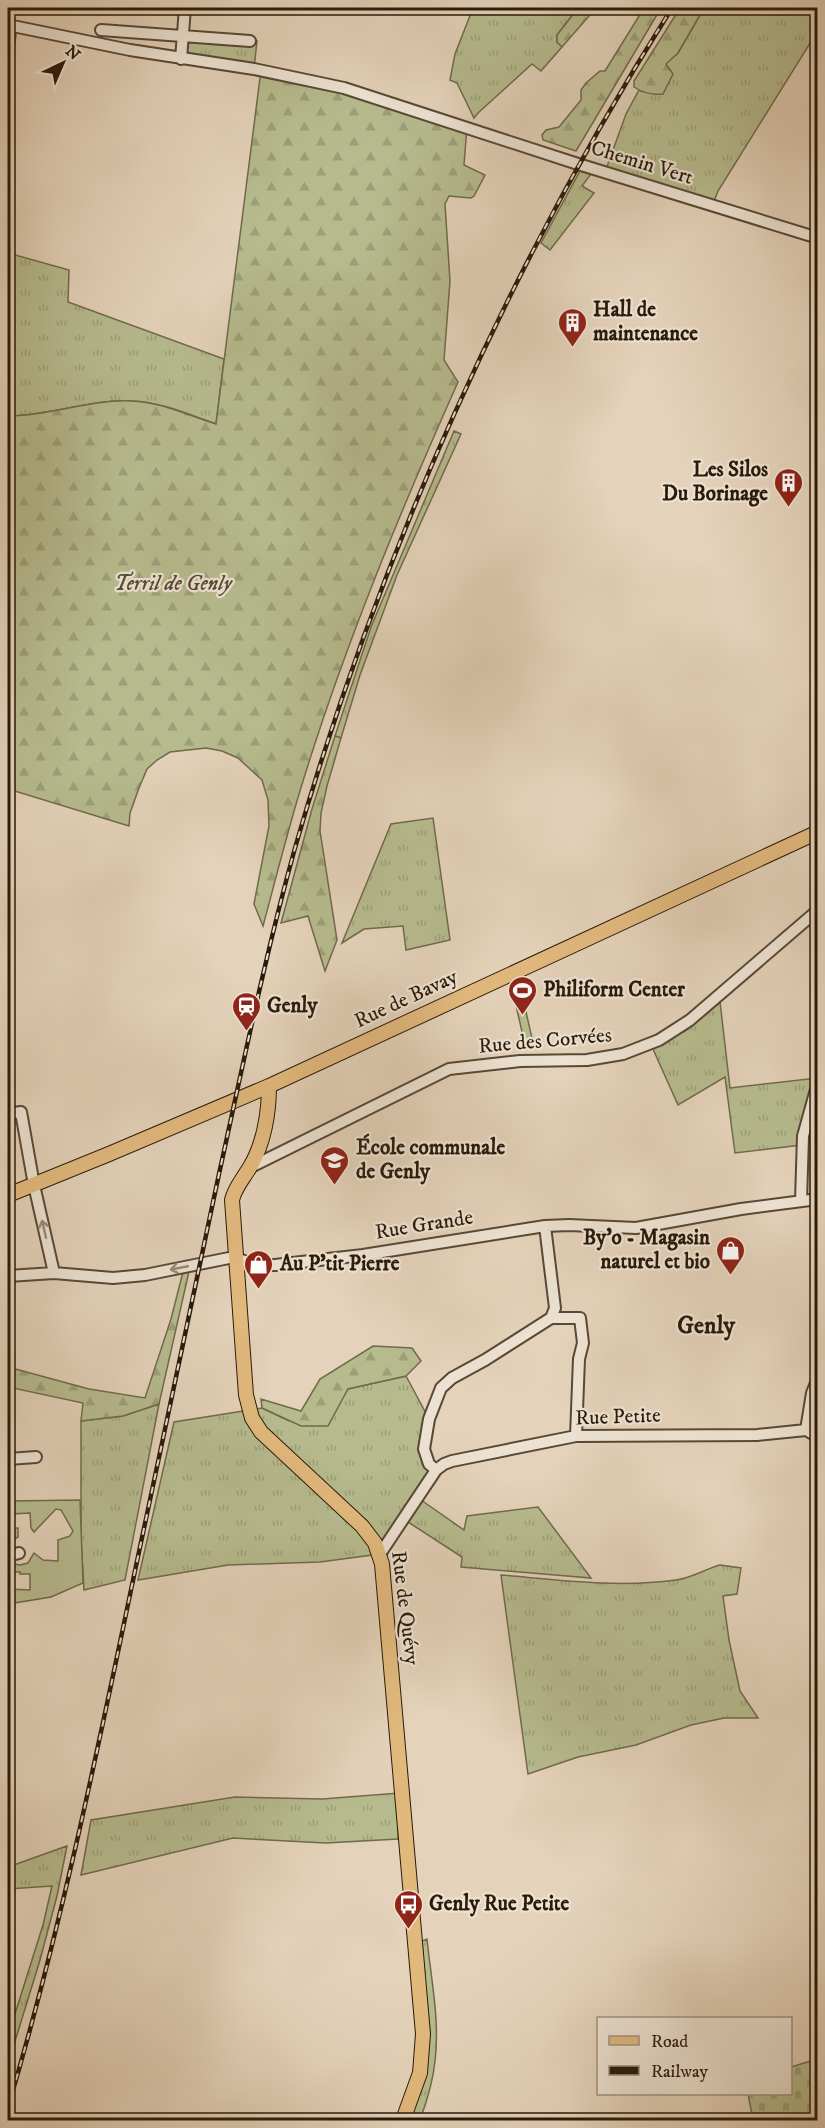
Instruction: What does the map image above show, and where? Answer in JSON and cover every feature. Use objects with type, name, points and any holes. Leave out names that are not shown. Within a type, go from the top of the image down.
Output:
[{"type":"main road","name":"Rue de Bavay","points":[[8,1195],[269,1086],[818,832]]},
{"type":"main road","name":"Rue de Quévy","points":[[269,1086],[260,1148],[234,1191],[232,1200],[246,1395],[252,1418],[261,1432],[362,1526],[380,1554],[423,2034],[420,2073],[403,2121]]},
{"type":"street","points":[[181,59],[185,8]]},
{"type":"street","name":"Chemin Vert","points":[[8,25],[130,50],[311,80],[388,100],[578,164],[818,238]]},
{"type":"street","points":[[101,30],[250,41]]},
{"type":"street","name":"Rue des Corvées","points":[[249,1168],[448,1069],[520,1061],[587,1060],[623,1053],[658,1040],[690,1020],[818,910]]},
{"type":"street","points":[[801,1201],[803,1136],[818,1082]]},
{"type":"street","points":[[8,1114],[21,1112],[34,1185],[54,1273]]},
{"type":"street","name":"Rue Grande","points":[[8,1276],[54,1273],[113,1278],[145,1275],[229,1258],[236,1258],[255,1265],[275,1265],[545,1226],[636,1228],[732,1210],[818,1199]]},
{"type":"street","points":[[545,1226],[555,1308],[551,1318]]},
{"type":"street","points":[[380,1554],[436,1470],[429,1464],[424,1449],[429,1419],[441,1388],[452,1378],[551,1318],[580,1318],[583,1342],[579,1359],[576,1436]]},
{"type":"street","points":[[818,1378],[812,1393],[806,1430],[818,1437]]},
{"type":"street","name":"Rue Petite","points":[[436,1470],[444,1464],[459,1459],[576,1436],[757,1435],[806,1430]]},
{"type":"street","points":[[8,1459],[36,1457]]},
{"type":"green space","points":[[473,8],[578,8],[557,35],[557,42],[562,47],[541,71],[532,64],[474,118],[457,83],[450,80],[455,54]]},
{"type":"green space","points":[[578,8],[596,8],[562,47],[557,42],[557,35]]},
{"type":"green space","points":[[644,8],[661,8],[576,151],[543,140],[542,135],[546,130],[559,127],[581,100],[581,90],[586,83],[600,71],[605,71]]},
{"type":"green space","points":[[680,8],[704,8],[678,53],[666,64],[673,74],[663,94],[648,93],[637,89],[634,87],[634,81]]},
{"type":"green space","points":[[704,8],[817,8],[817,32],[718,191],[713,204],[605,172],[626,114],[639,90],[644,92],[665,64],[678,53]]},
{"type":"green space","points":[[8,25],[17,27],[8,98]]},
{"type":"green space","points":[[183,35],[257,41],[254,69],[181,59]]},
{"type":"green space","name":"Terril de Genly","points":[[261,70],[467,127],[464,165],[485,175],[474,196],[471,198],[449,196],[445,204],[450,281],[444,360],[458,382],[415,480],[355,629],[319,730],[287,835],[263,926],[254,904],[269,826],[268,800],[262,780],[238,758],[222,751],[206,748],[170,752],[157,760],[147,769],[130,813],[129,826],[8,789],[8,416],[100,402],[131,401],[163,406],[216,424]]},
{"type":"green space","points":[[580,171],[591,174],[582,186],[594,193],[550,250],[541,243]]},
{"type":"green space","points":[[8,253],[69,270],[68,302],[224,359],[216,424],[164,406],[131,401],[100,402],[8,416]]},
{"type":"green space","points":[[454,431],[461,434],[397,575],[360,675],[341,738],[335,736],[371,627]]},
{"type":"green space","points":[[335,736],[341,738],[327,786],[320,831],[337,940],[325,971],[308,916],[281,923],[312,809]]},
{"type":"green space","points":[[433,818],[450,940],[406,950],[403,926],[364,929],[342,943],[391,824]]},
{"type":"green space","name":"Philiform Center","points":[[519,981],[534,1047],[526,1049],[511,984]]},
{"type":"green space","points":[[720,1002],[730,1088],[817,1078],[817,1124],[805,1123],[802,1145],[735,1153],[725,1077],[678,1105],[653,1049],[685,1031]]},
{"type":"green space","points":[[190,1267],[159,1404],[123,1416],[81,1421],[83,1403],[8,1387],[8,1367],[89,1389],[145,1398],[171,1319],[184,1268]]},
{"type":"green space","points":[[373,1346],[412,1348],[421,1361],[406,1376],[348,1389],[328,1426],[301,1426],[262,1408],[261,1399],[301,1411],[320,1379]]},
{"type":"green space","points":[[406,1376],[429,1419],[424,1449],[436,1470],[380,1554],[320,1562],[228,1565],[138,1580],[174,1422],[262,1408],[289,1421],[348,1389]]},
{"type":"green space","points":[[159,1404],[125,1580],[84,1590],[81,1540],[81,1421],[123,1416]]},
{"type":"green space","points":[[80,1500],[83,1583],[51,1597],[8,1604],[8,1589],[30,1590],[30,1574],[14,1572],[14,1564],[28,1563],[34,1553],[43,1560],[58,1561],[58,1540],[70,1536],[73,1531],[61,1510],[56,1509],[34,1532],[31,1528],[30,1513],[11,1514],[11,1528],[18,1528],[18,1537],[10,1542],[8,1501]]},
{"type":"green space","points":[[421,1500],[464,1530],[467,1516],[538,1507],[591,1578],[461,1567],[462,1557],[408,1522]]},
{"type":"green space","points":[[720,1565],[741,1568],[737,1594],[723,1596],[729,1640],[740,1691],[758,1718],[724,1718],[691,1725],[636,1745],[578,1757],[528,1774],[501,1575],[588,1582],[654,1582],[682,1579]]},
{"type":"green space","points":[[399,1793],[398,1839],[326,1843],[233,1838],[81,1875],[91,1820],[235,1797],[322,1799]]},
{"type":"green space","points":[[67,1846],[40,1960],[8,2064],[8,2036],[43,1925],[52,1886],[8,1889],[8,1867]]},
{"type":"green space","points":[[427,1939],[436,2015],[435,2061],[420,2120],[408,2120],[420,2089],[420,1942]]},
{"type":"green space","points":[[817,2059],[817,2120],[753,2120],[748,2095],[792,2095],[792,2067]]},
{"type":"railway","points":[[8,2107],[45,1973],[78,1838],[264,970],[295,848],[329,738],[366,629],[408,521],[503,310],[612,106],[672,8]]},
{"type":"place","name":"Hall de maintenance","points":[[572,348]]},
{"type":"place","name":"Les Silos Du Borinage","points":[[789,508]]},
{"type":"place","name":"Philiform Center","points":[[522,1016]]},
{"type":"place","name":"Genly","points":[[246,1032]]},
{"type":"place","name":"École communale de Genly","points":[[335,1186]]},
{"type":"place","name":"By'o - Magasin naturel et bio","points":[[731,1276]]},
{"type":"place","name":"Au P'tit Pierre","points":[[259,1290]]},
{"type":"place","name":"Genly Rue Petite","points":[[408,1930]]},
{"type":"district","name":"Genly","points":[[706,1326]]}]
